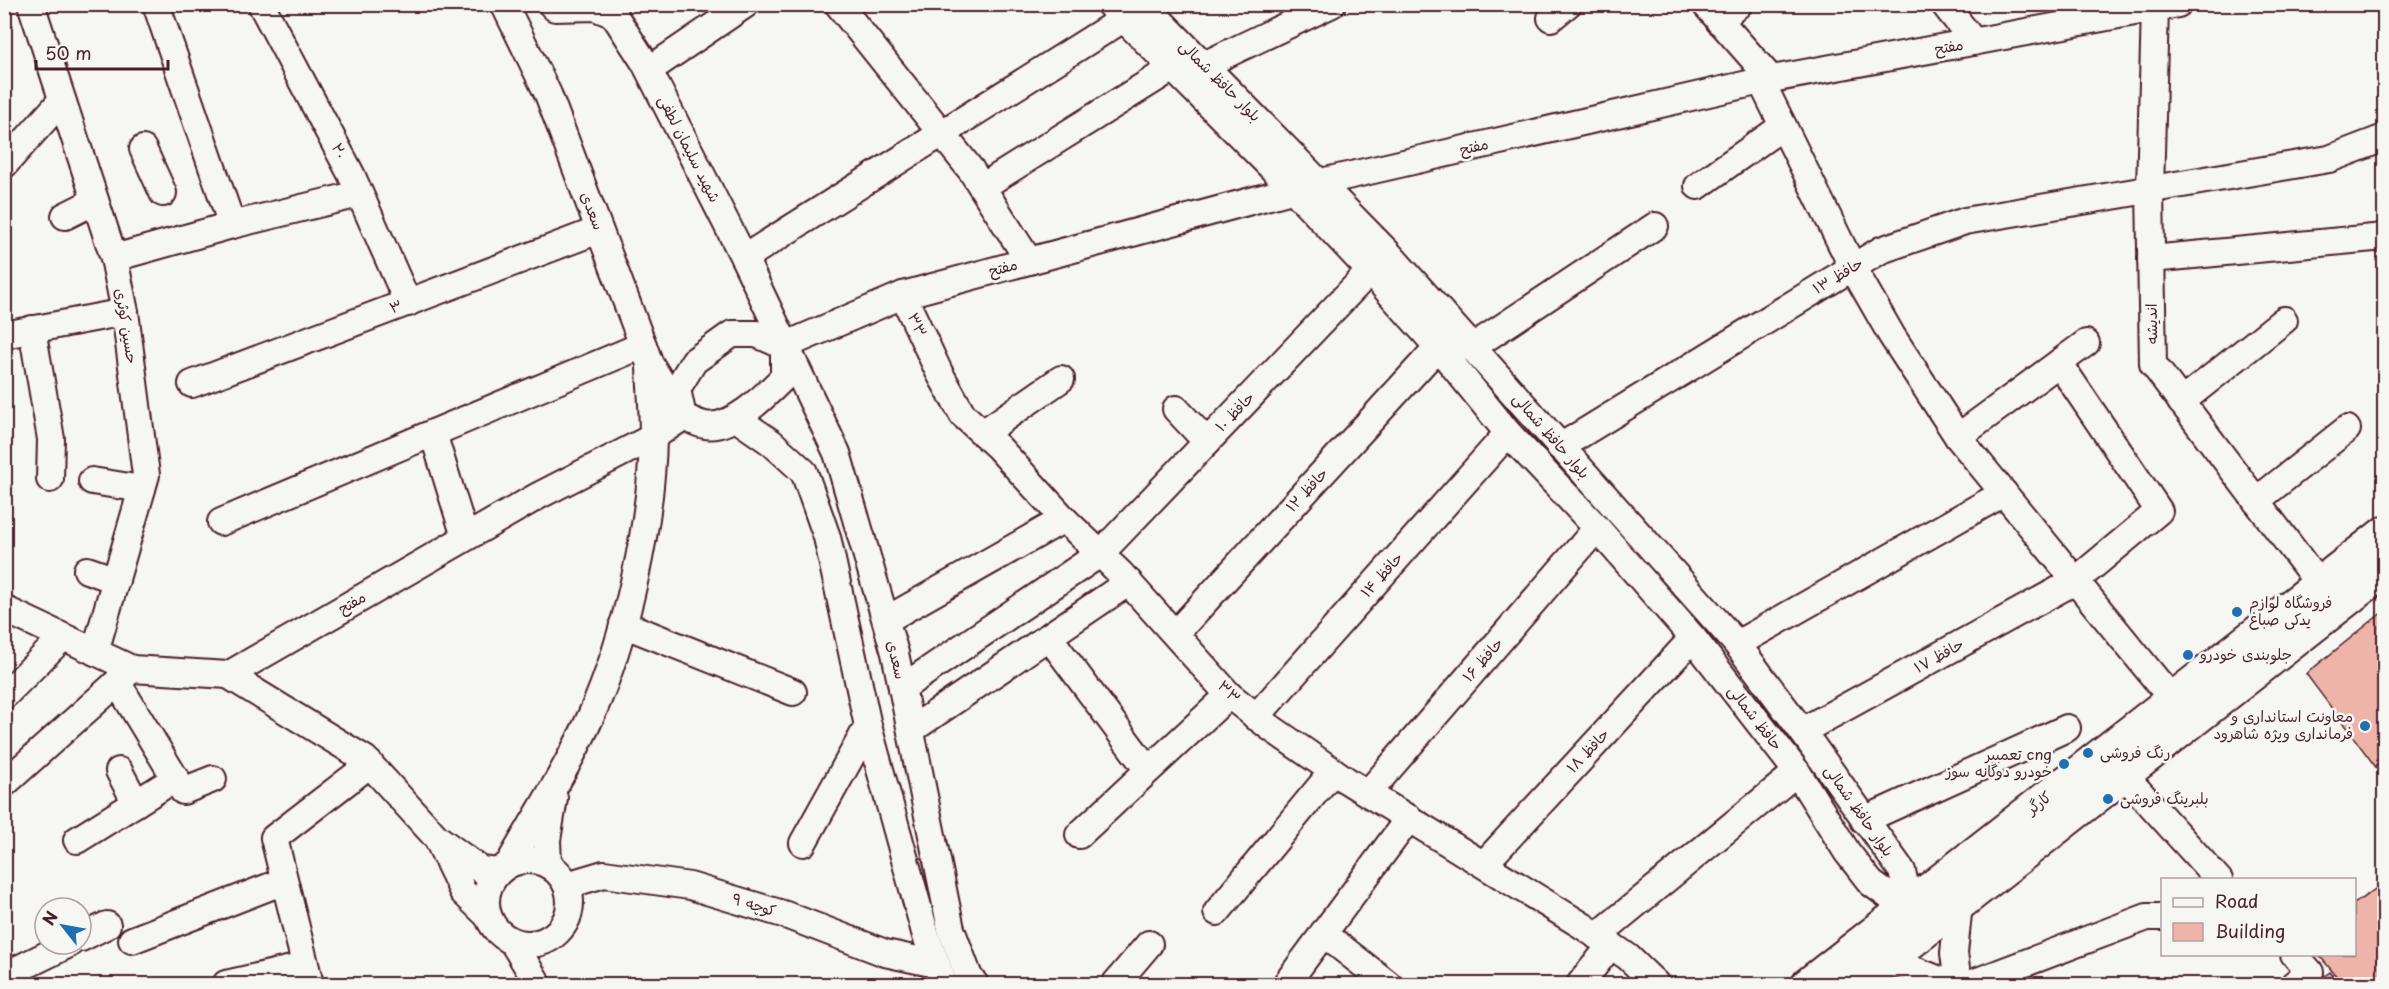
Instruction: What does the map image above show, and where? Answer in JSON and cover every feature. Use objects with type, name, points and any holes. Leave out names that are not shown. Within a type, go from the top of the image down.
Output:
[{"type":"main road","name":"کارگر","points":[[1808,984],[2385,533]]},
{"type":"main road","name":"کارگر","points":[[1858,984],[2385,571]]},
{"type":"street","name":"حسین کوثری","points":[[31,4],[114,258],[125,312],[146,475],[95,652]]},
{"type":"street","points":[[156,4],[232,225]]},
{"type":"street","name":"۲۰","points":[[261,4],[312,98],[359,194],[408,303]]},
{"type":"street","name":"سعدی","points":[[504,4],[548,94],[646,354],[683,417]]},
{"type":"street","name":"شهید سلیمان لطفی","points":[[551,4],[555,8],[595,7],[614,15],[649,70],[744,258],[784,346]]},
{"type":"street","points":[[649,70],[746,4]]},
{"type":"street","points":[[838,4],[982,187],[1029,261]]},
{"type":"street","points":[[1204,65],[1332,4]]},
{"type":"street","points":[[1739,4],[1712,13],[1766,80],[1783,126],[1852,268],[1892,336],[1958,437],[2172,699]]},
{"type":"street","points":[[1944,4],[1974,42]]},
{"type":"street","name":"مفتح","points":[[784,346],[903,295],[1321,182],[1766,80],[2167,7]]},
{"type":"street","name":"اندیشه","points":[[2167,7],[2150,189],[2153,364],[2319,584]]},
{"type":"street","points":[[744,258],[1136,8]]},
{"type":"street","name":"بلوار حافظ شمالی","points":[[1136,8],[1204,65],[1321,182],[1737,644],[1902,871],[1909,904]]},
{"type":"street","name":"بلوار حافظ شمالی","points":[[1136,8],[1171,69],[1293,189],[1370,271],[1438,347],[1508,434],[1597,528]]},
{"type":"street","points":[[982,187],[1171,69]]},
{"type":"street","points":[[4,165],[62,100]]},
{"type":"street","points":[[1698,186],[1783,126]]},
{"type":"street","name":"حافظ ۱۳","points":[[1560,447],[1881,250],[1965,221],[2329,159],[2382,144]]},
{"type":"street","points":[[143,149],[163,193]]},
{"type":"street","points":[[114,258],[232,225],[359,194]]},
{"type":"street","points":[[65,216],[95,201]]},
{"type":"street","points":[[1471,348],[1655,226]]},
{"type":"street","name":"۳","points":[[192,384],[599,230]]},
{"type":"street","points":[[2151,259],[2385,237]]},
{"type":"street","name":"حافظ ۱۰","points":[[902,688],[1101,553],[1370,271]]},
{"type":"street","name":"۳۳","points":[[903,295],[939,372],[963,414],[1064,519],[1129,582],[1229,695],[1256,717],[1333,771],[1484,864],[1628,957],[1656,984]]},
{"type":"street","points":[[4,335],[125,312]]},
{"type":"street","points":[[2181,402],[2284,320]]},
{"type":"street","points":[[32,329],[51,439],[50,479]]},
{"type":"street","points":[[732,334],[757,334],[784,346],[784,377],[760,401],[736,418],[707,426],[683,417],[677,389],[694,361],[703,354],[732,334]]},
{"type":"street","points":[[1958,437],[2086,343]]},
{"type":"street","name":"سعدی","points":[[784,346],[837,453],[886,620],[911,730],[951,929],[969,977],[975,984]]},
{"type":"street","name":"حافظ ۱۲","points":[[1176,633],[1438,347]]},
{"type":"street","points":[[221,522],[433,433],[646,354],[653,437],[640,554],[623,624],[591,715],[556,783],[487,893],[488,916]]},
{"type":"street","name":"حافظ ۱۷","points":[[1802,731],[2075,581],[2159,511],[2059,363]]},
{"type":"street","points":[[983,433],[1061,379]]},
{"type":"street","points":[[1176,409],[1207,442]]},
{"type":"street","name":"مفتح","points":[[228,675],[537,495],[653,437],[683,417]]},
{"type":"street","points":[[736,418],[772,442],[804,472],[827,537],[868,726],[940,974]]},
{"type":"street","points":[[2256,501],[2347,429]]},
{"type":"street","points":[[433,433],[465,537]]},
{"type":"street","name":"حافظ ۱۴","points":[[1256,717],[1508,434]]},
{"type":"street","points":[[804,472],[837,453]]},
{"type":"street","points":[[92,481],[142,489]]},
{"type":"street","points":[[1737,644],[2004,493]]},
{"type":"street","points":[[886,620],[1064,519]]},
{"type":"street","name":"حافظ شمالی","points":[[1597,528],[1693,638],[1797,772],[1847,852],[1872,884],[1893,899],[1909,904]]},
{"type":"street","name":"حافظ ۱۶","points":[[1368,793],[1597,528]]},
{"type":"street","points":[[87,570],[116,580]]},
{"type":"street","points":[[911,730],[1129,582]]},
{"type":"street","points":[[4,609],[95,652],[124,675],[183,791],[213,779]]},
{"type":"street","points":[[623,624],[793,692]]},
{"type":"street","points":[[1049,637],[1148,770]]},
{"type":"street","points":[[4,696],[62,638]]},
{"type":"street","name":"حافظ ۱۸","points":[[1484,864],[1693,638]]},
{"type":"street","points":[[4,784],[124,675],[228,675],[370,764],[436,837],[481,870],[504,868],[522,860],[536,860],[548,864],[560,873],[567,885],[570,899],[569,913],[563,926],[553,936],[540,943],[525,944],[512,941]]},
{"type":"street","points":[[1079,835],[1229,695]]},
{"type":"street","points":[[803,843],[868,726]]},
{"type":"street","points":[[1864,820],[2067,728]]},
{"type":"street","points":[[226,984],[308,975],[274,838],[370,764]]},
{"type":"street","points":[[119,771],[136,803]]},
{"type":"street","points":[[1216,912],[1333,771]]},
{"type":"street","points":[[1580,984],[1604,941],[1797,772]]},
{"type":"street","points":[[2124,775],[2218,878]]},
{"type":"street","points":[[77,840],[176,778]]},
{"type":"street","points":[[548,864],[547,840],[556,783]]},
{"type":"street","points":[[1286,984],[1409,818]]},
{"type":"street","points":[[436,837],[463,892],[488,916],[494,927],[512,941],[540,984]]},
{"type":"street","name":"کوچه ۹","points":[[567,885],[604,874],[690,886],[783,914],[940,974]]},
{"type":"street","points":[[132,940],[284,881]]},
{"type":"street","points":[[1958,984],[1954,952],[1959,904]]},
{"type":"street","points":[[1970,984],[2147,917],[2161,917]]},
{"type":"street","points":[[93,932],[107,925]]},
{"type":"street","points":[[1323,933],[1389,984]]},
{"type":"street","points":[[540,984],[553,936]]},
{"type":"street","points":[[1114,984],[1149,944]]},
{"type":"street","points":[[4,976],[45,956]]},
{"type":"street","points":[[2294,984],[2310,972],[2296,956]]},
{"type":"street","points":[[1885,963],[1907,967],[1950,984]]},
{"type":"building","name":"معاونت استانداری و فرمانداری ویژه شاهرود","points":[[2384,611],[2384,778],[2306,674]]},
{"type":"building","points":[[2384,883],[2384,984],[2343,984],[2320,956],[2356,956],[2356,903]]},
{"type":"building","points":[[2330,972],[2339,984],[2314,984]]},
{"type":"place","name":"فروشگاه لوازم یدکی صباغ","points":[[2237,612]]},
{"type":"place","name":"جلوبندی خودرو","points":[[2188,655]]},
{"type":"place","name":"معاونت استانداری و فرمانداری ویژه شاهرود","points":[[2365,726]]},
{"type":"place","name":"رنگ فروشی","points":[[2088,753]]},
{"type":"place","name":"تعمییر cng خودرو دوگانه سوز","points":[[2064,764]]},
{"type":"place","name":"بلبرینگ فروشی","points":[[2108,799]]}]
